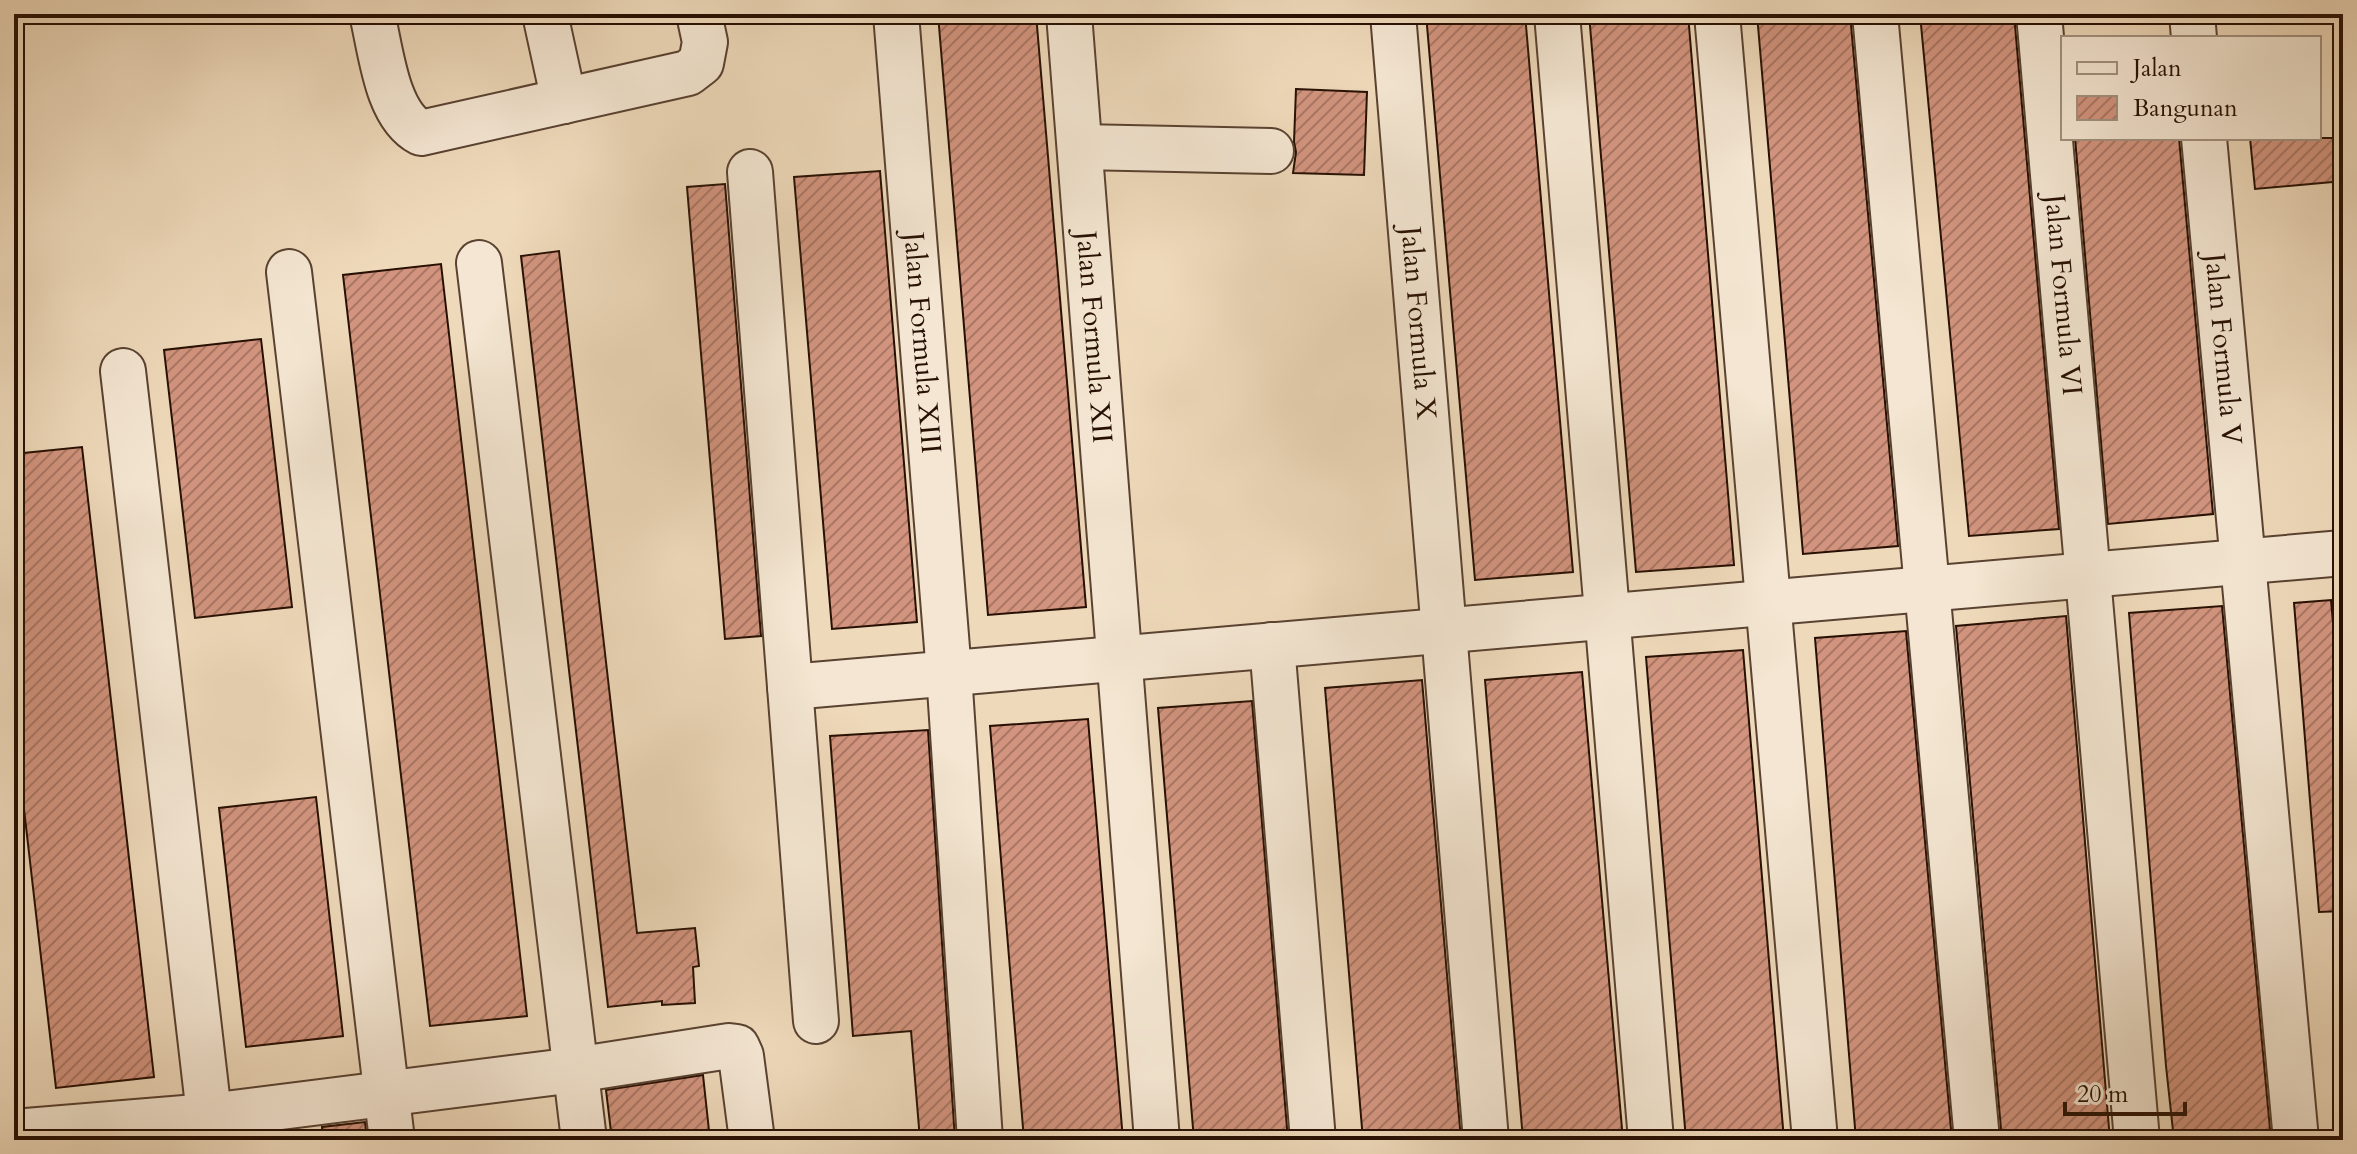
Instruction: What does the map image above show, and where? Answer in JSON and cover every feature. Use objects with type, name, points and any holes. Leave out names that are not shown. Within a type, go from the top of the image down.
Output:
[{"type":"street","points":[[372,14],[395,106],[408,126],[421,133],[688,73],[701,63],[705,42],[699,14]]},
{"type":"street","points":[[545,14],[564,101]]},
{"type":"street","name":"Jalan Formula XIII","points":[[896,14],[949,673],[980,1140]]},
{"type":"street","name":"Jalan Formula XII","points":[[1069,14],[1157,1140]]},
{"type":"street","name":"Jalan Formula X","points":[[1393,14],[1486,1140]]},
{"type":"street","points":[[1557,14],[1651,1140]]},
{"type":"street","points":[[1717,14],[1815,1140]]},
{"type":"street","points":[[1875,14],[1977,1140]]},
{"type":"street","name":"Jalan Formula VI","points":[[2039,14],[2137,1140]]},
{"type":"street","points":[[2192,14],[2194,36]]},
{"type":"street","name":"Jalan Formula V","points":[[2204,140],[2296,1140]]},
{"type":"street","points":[[1080,147],[1271,151]]},
{"type":"street","points":[[750,172],[816,1021]]},
{"type":"street","points":[[479,263],[584,1140]]},
{"type":"street","points":[[289,272],[392,1140]]},
{"type":"street","points":[[123,371],[210,1128]]},
{"type":"street","points":[[790,687],[2343,553]]},
{"type":"street","points":[[1272,645],[1313,1140]]},
{"type":"street","points":[[14,1132],[210,1128],[387,1094],[729,1046],[737,1047],[741,1056],[752,1140]]},
{"type":"building","points":[[938,14],[1036,14],[1086,607],[988,615]]},
{"type":"building","points":[[1426,14],[1525,14],[1573,572],[1475,580]]},
{"type":"building","points":[[1589,14],[1688,14],[1734,565],[1636,572]]},
{"type":"building","points":[[1757,14],[1850,14],[1898,546],[1803,554]]},
{"type":"building","points":[[1920,14],[2014,14],[2059,529],[1969,536]]},
{"type":"building","points":[[1296,89],[1367,92],[1364,175],[1293,173]]},
{"type":"building","points":[[2343,138],[2343,181],[2255,189],[2250,140]]},
{"type":"building","points":[[2075,140],[2179,140],[2213,514],[2108,524]]},
{"type":"building","points":[[880,171],[917,622],[832,629],[794,177]]},
{"type":"building","points":[[725,184],[761,636],[725,639],[687,187]]},
{"type":"building","points":[[559,251],[637,933],[695,928],[699,966],[693,967],[695,1003],[662,1005],[662,1001],[608,1007],[521,256]]},
{"type":"building","points":[[441,264],[527,1016],[430,1026],[343,275]]},
{"type":"building","points":[[261,339],[292,607],[195,618],[164,350]]},
{"type":"building","points":[[82,447],[154,1077],[56,1088],[14,722],[14,454]]},
{"type":"building","points":[[2331,600],[2343,738],[2343,911],[2319,912],[2294,603]]},
{"type":"building","points":[[2222,606],[2271,1140],[2174,1140],[2166,1066],[2129,613]]},
{"type":"building","points":[[2066,616],[2110,1140],[2002,1140],[1956,626]]},
{"type":"building","points":[[1906,631],[1952,1140],[1856,1140],[1815,638]]},
{"type":"building","points":[[1743,650],[1784,1140],[1686,1140],[1646,657]]},
{"type":"building","points":[[1582,672],[1623,1140],[1523,1140],[1485,680]]},
{"type":"building","points":[[1422,680],[1461,1140],[1363,1140],[1325,688]]},
{"type":"building","points":[[1252,701],[1288,1140],[1194,1140],[1158,708]]},
{"type":"building","points":[[1088,719],[1123,1140],[1024,1140],[990,726]]},
{"type":"building","points":[[928,730],[955,1140],[920,1140],[911,1031],[853,1036],[830,736]]},
{"type":"building","points":[[316,797],[343,1036],[246,1047],[219,808]]},
{"type":"building","points":[[703,1075],[710,1140],[612,1140],[606,1090]]},
{"type":"building","points":[[365,1122],[367,1140],[323,1140],[322,1127]]}]
